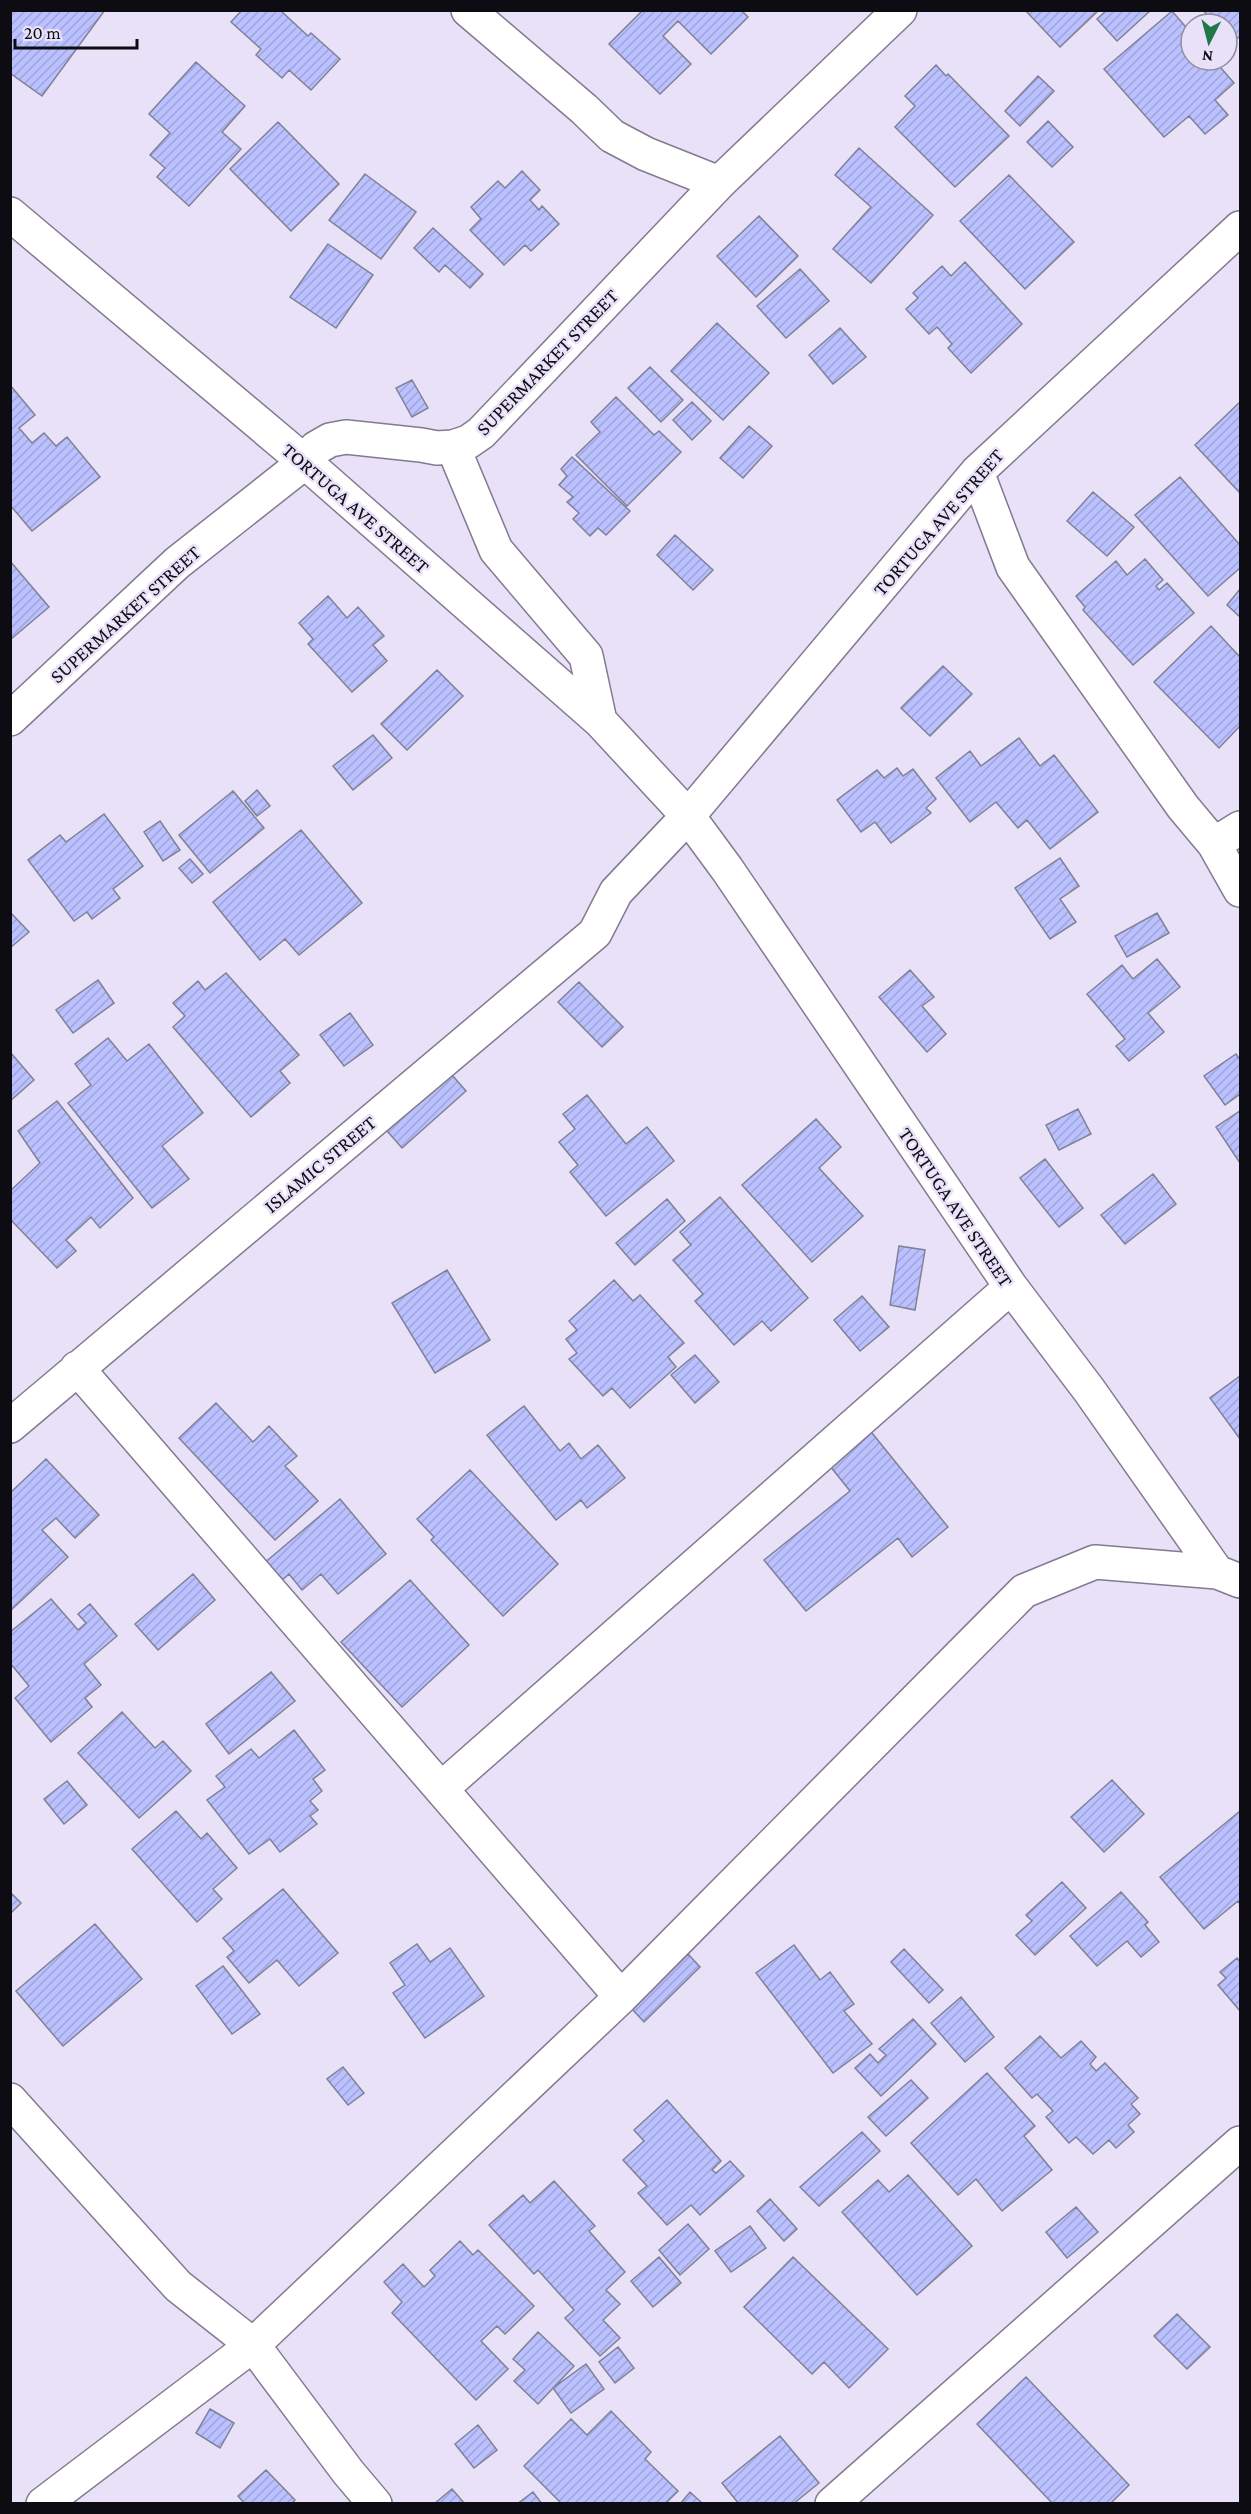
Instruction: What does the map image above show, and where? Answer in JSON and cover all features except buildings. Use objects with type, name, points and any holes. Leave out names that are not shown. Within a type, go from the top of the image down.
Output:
[{"type":"street","points":[[468,10],[584,109],[612,136],[646,154],[718,183]]},
{"type":"street","name":"SUPERMARKET STREET","points":[[10,719],[177,563],[305,462],[316,448],[330,440],[346,437],[436,448],[453,447],[468,442],[481,433],[718,183],[900,10]]},
{"type":"street","name":"TORTUGA AVE STREET","points":[[10,214],[305,462],[600,721],[688,816],[734,878],[1011,1287],[1229,1576]]},
{"type":"street","name":"TORTUGA AVE STREET","points":[[688,816],[977,472],[1240,228]]},
{"type":"street","points":[[453,447],[496,550],[586,656],[600,721]]},
{"type":"street","points":[[977,472],[1013,567],[1183,807],[1227,836],[1240,890]]},
{"type":"street","name":"ISLAMIC STREET","points":[[10,1426],[595,933],[616,892],[688,816]]},
{"type":"street","points":[[441,1789],[1011,1287]]},
{"type":"street","points":[[77,1368],[621,1997]]},
{"type":"street","points":[[43,2504],[253,2345],[621,1997],[1024,1591],[1095,1562],[1229,1576]]},
{"type":"street","points":[[10,2100],[178,2286],[253,2345],[348,2472],[375,2504]]},
{"type":"street","points":[[832,2504],[1240,2143]]}]
